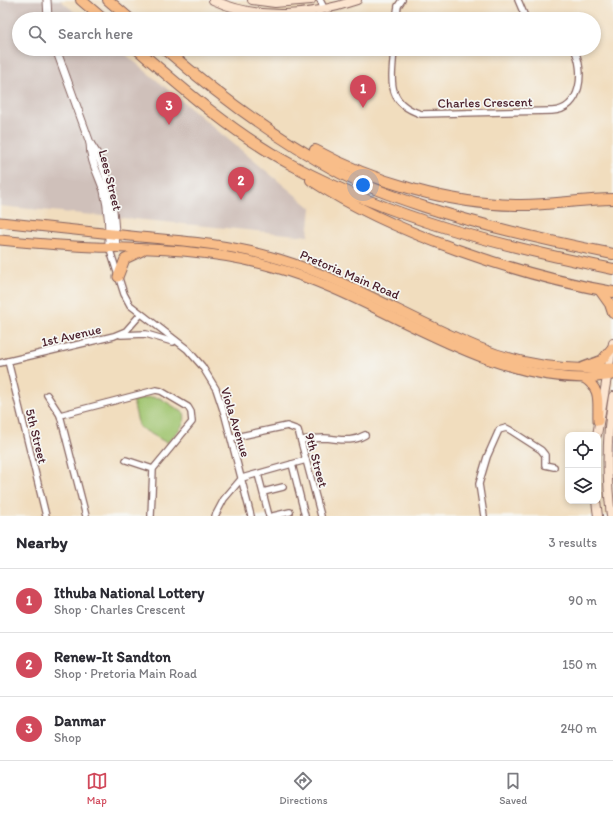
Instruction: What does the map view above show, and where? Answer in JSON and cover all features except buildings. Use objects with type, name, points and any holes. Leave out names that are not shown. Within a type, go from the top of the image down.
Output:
[{"type":"highway","points":[[81,0],[95,12]]},
{"type":"highway","points":[[108,0],[122,12]]},
{"type":"highway","points":[[146,56],[223,119],[292,165],[360,198],[419,221],[508,246],[613,269]]},
{"type":"highway","points":[[173,56],[253,120],[341,173],[397,198],[495,229],[613,254]]},
{"type":"highway","points":[[284,139],[295,140],[349,167],[377,177],[433,194],[462,200],[495,204],[527,205],[612,198]]},
{"type":"highway","points":[[292,165],[304,176],[337,196],[420,235],[491,260],[600,290],[613,292]]},
{"type":"highway","points":[[600,290],[610,304],[613,313]]},
{"type":"main road","points":[[213,0],[237,8],[262,12]]},
{"type":"main road","points":[[252,0],[275,3],[311,0]]},
{"type":"main road","points":[[300,12],[325,10],[358,0]]},
{"type":"main road","name":"Pretoria Main Road","points":[[0,222],[230,247],[277,258],[302,266],[346,284],[478,347],[515,359],[576,370],[610,372]]},
{"type":"main road","name":"Pretoria Main Road","points":[[0,240],[225,256],[284,270],[328,286],[479,356],[522,370],[584,378],[610,372]]},
{"type":"main road","points":[[118,277],[125,259],[134,254],[149,250]]},
{"type":"main road","points":[[576,370],[600,362],[612,345]]},
{"type":"main road","points":[[598,421],[610,372],[612,345]]},
{"type":"main road","points":[[584,378],[597,390],[597,432]]},
{"type":"main road","points":[[611,516],[607,463],[613,396]]},
{"type":"main road","points":[[596,504],[598,516]]},
{"type":"street","points":[[47,0],[48,12]]},
{"type":"street","points":[[320,0],[325,10]]},
{"type":"street","points":[[397,12],[398,6],[402,0]]},
{"type":"street","points":[[518,0],[523,12]]},
{"type":"street","name":"Lees Street","points":[[59,56],[90,143],[97,152],[111,192],[113,248]]},
{"type":"street","name":"Charles Crescent","points":[[394,56],[392,81],[394,92],[403,106],[421,114],[552,112],[563,109],[572,101],[578,89],[577,56]]},
{"type":"street","name":"Viola Avenue","points":[[113,248],[113,257],[126,300],[140,314],[181,345],[202,366],[216,389],[231,438],[251,516]]},
{"type":"street","name":"1st Avenue","points":[[0,363],[114,336],[126,331],[140,314]]},
{"type":"street","name":"Viola Avenue","points":[[114,336],[146,334],[181,345]]},
{"type":"street","name":"5th Street","points":[[8,361],[46,516]]},
{"type":"street","points":[[60,414],[151,390],[161,391],[188,407],[193,417],[192,422],[153,470],[151,516]]},
{"type":"street","points":[[47,395],[60,414],[86,516]]},
{"type":"street","name":"9th Street","points":[[231,438],[287,426],[298,430],[321,516]]},
{"type":"street","points":[[484,516],[479,484],[487,457],[499,430],[506,428],[542,450],[545,455],[545,465],[554,467]]},
{"type":"street","points":[[301,440],[323,438],[350,441],[358,440],[365,435]]},
{"type":"street","points":[[126,460],[153,470]]},
{"type":"street","points":[[215,516],[224,499],[242,478],[306,460]]},
{"type":"street","points":[[292,464],[305,516]]},
{"type":"street","points":[[258,474],[270,516]]},
{"type":"street","points":[[263,492],[283,487]]},
{"type":"street","points":[[273,516],[290,512]]},
{"type":"shaded area","points":[[0,0],[60,0],[75,12],[12,12],[12,56],[127,56],[311,208],[308,236],[0,206]]},
{"type":"green space","points":[[150,397],[160,398],[184,413],[185,417],[182,426],[167,443],[139,427],[133,401]]},
{"type":"place","name":"Ithuba National Lottery","points":[[363,108]]},
{"type":"place","name":"Danmar","points":[[169,125]]},
{"type":"place","name":"Renew-It Sandton","points":[[241,200]]}]
